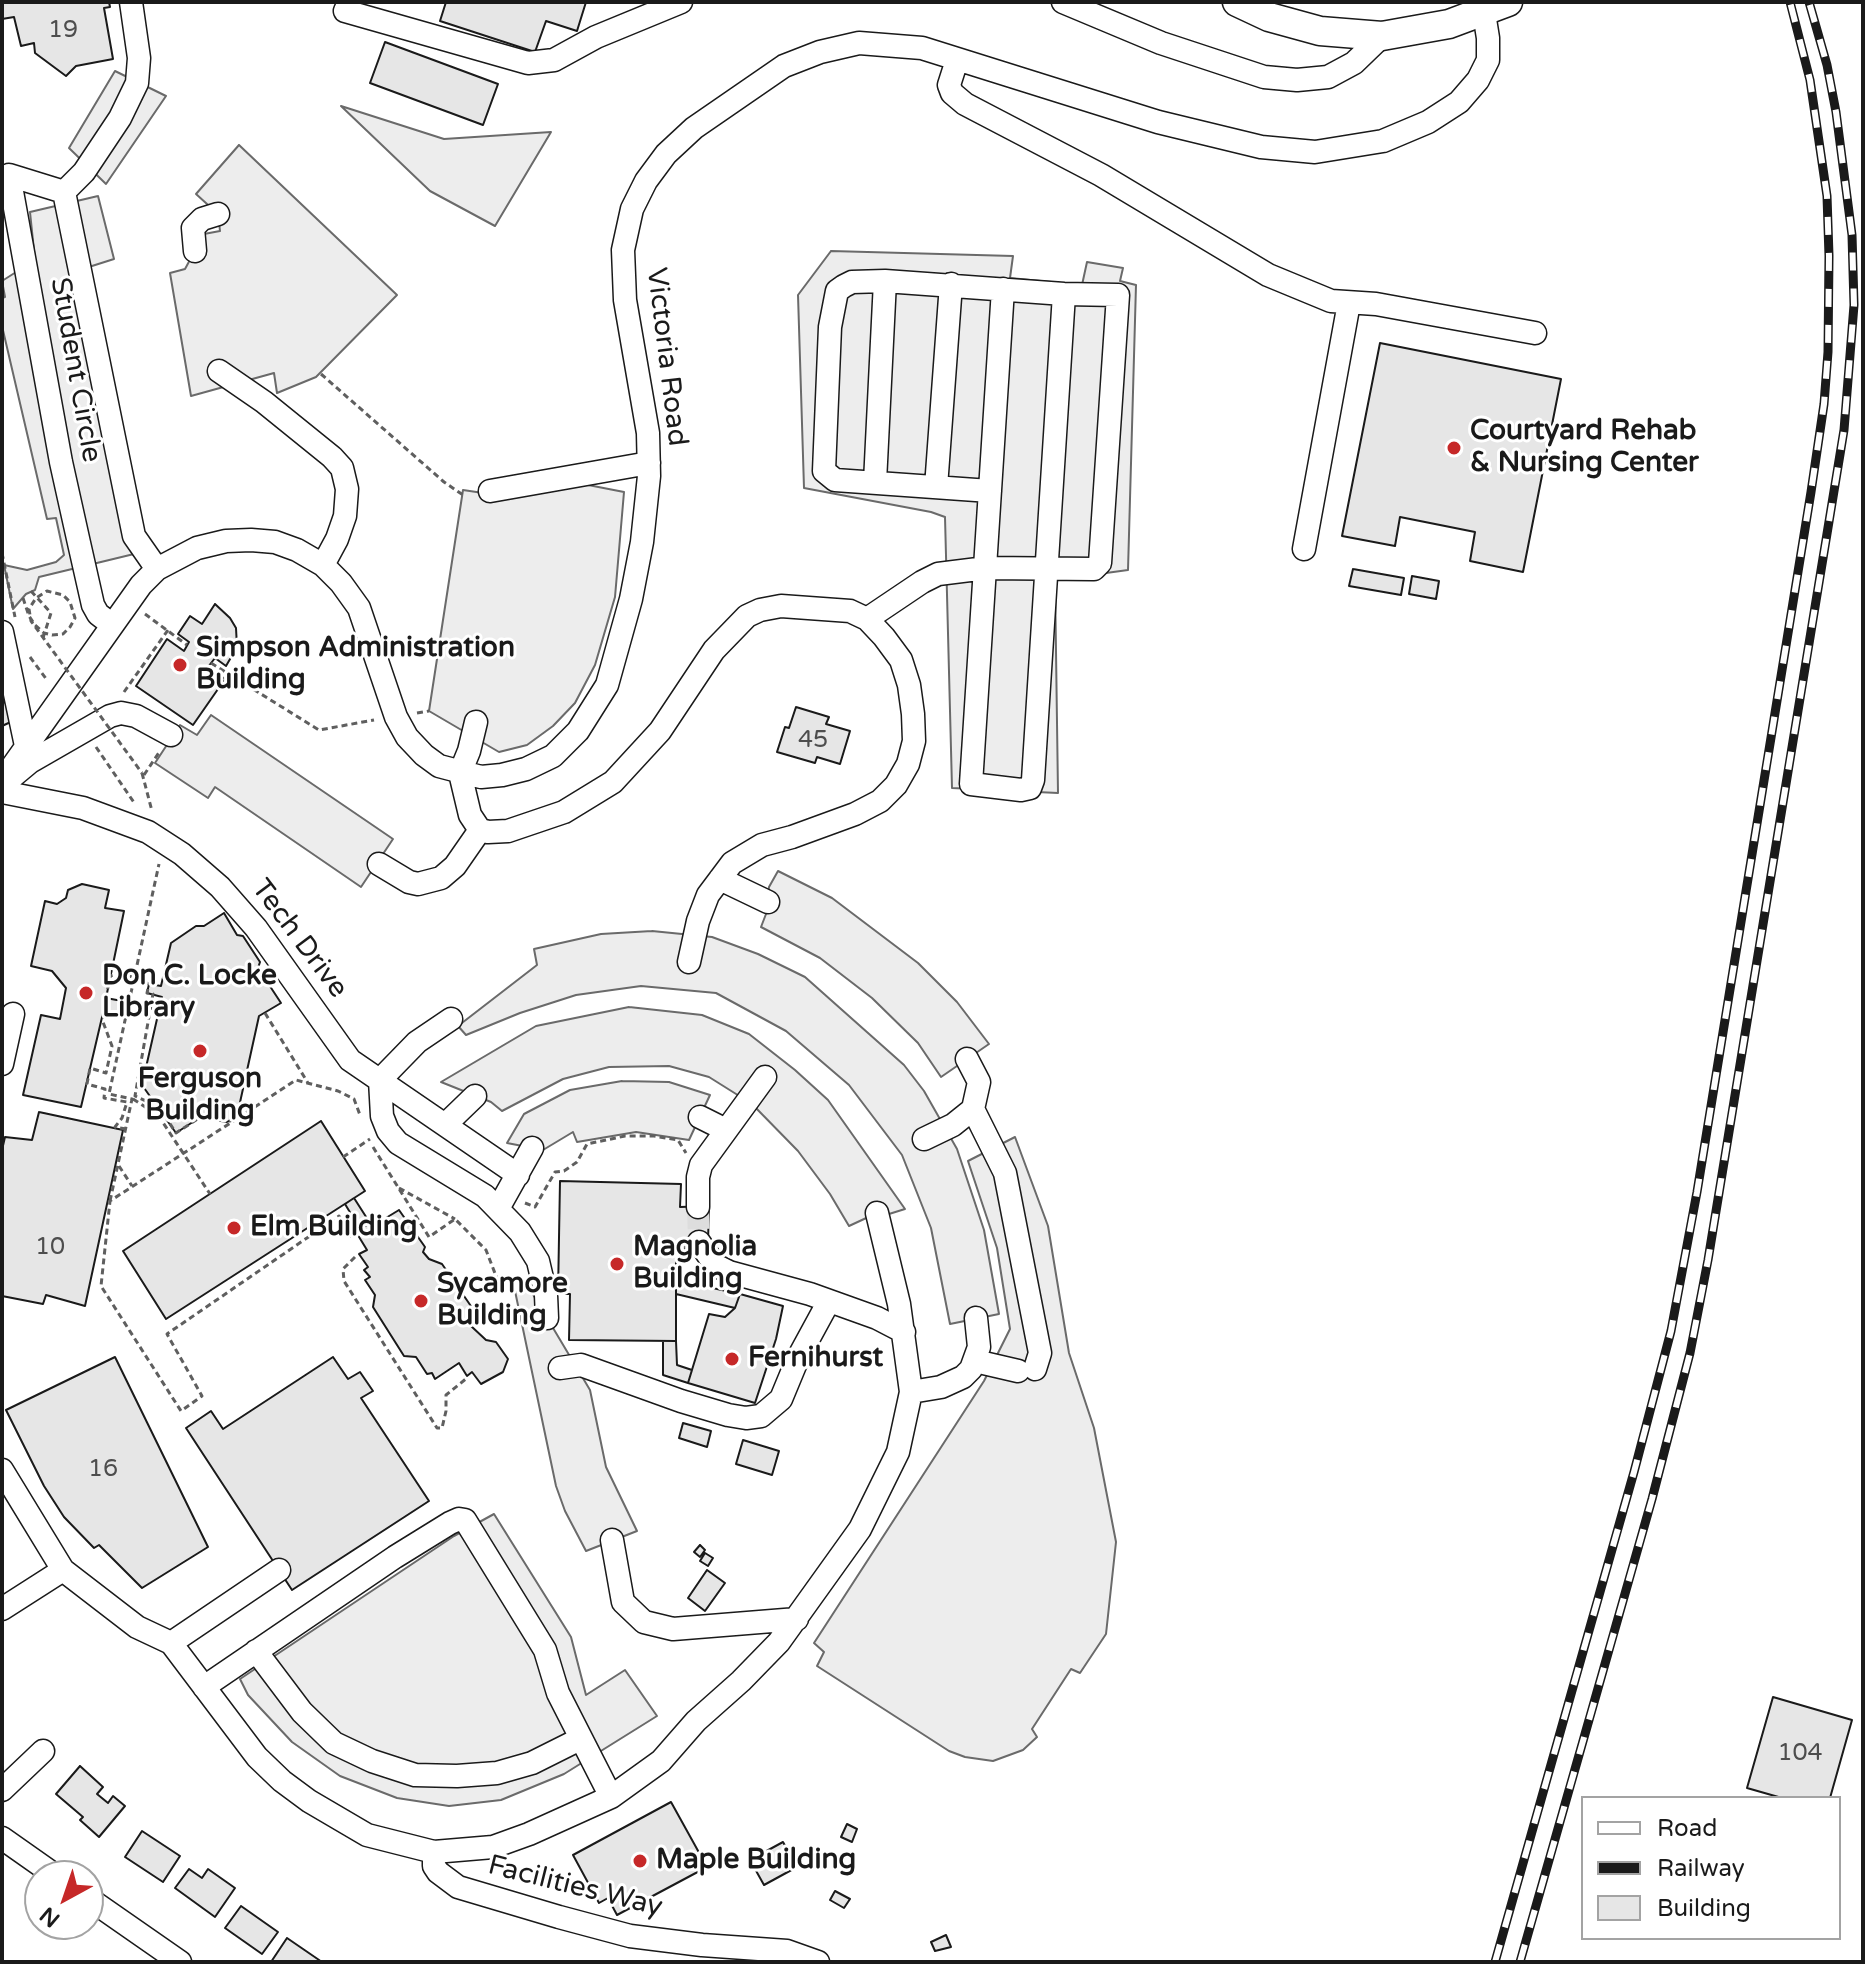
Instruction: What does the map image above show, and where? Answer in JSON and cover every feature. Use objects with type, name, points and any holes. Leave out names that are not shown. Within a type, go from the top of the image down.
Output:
[{"type":"main road","points":[[1237,2],[1269,17],[1320,31],[1382,36],[1425,30],[1496,8]]},
{"type":"street","points":[[64,192],[84,172],[120,118],[137,83],[139,58],[131,2]]},
{"type":"street","points":[[349,2],[345,11],[528,63],[554,60],[596,37],[681,2]]},
{"type":"street","points":[[1063,2],[1161,43],[1264,77],[1297,80],[1328,77],[1354,63],[1382,36]]},
{"type":"street","name":"Victoria Road","points":[[2,783],[127,601],[157,569],[197,548],[226,541],[275,542],[297,550],[323,565],[341,583],[359,608],[390,703],[407,737],[439,766],[481,777],[526,769],[553,756],[578,731],[607,685],[631,599],[642,542],[649,463],[648,433],[625,300],[623,250],[632,209],[646,181],[666,154],[694,128],[764,77],[799,59],[859,43],[922,48],[1158,122],[1261,147],[1315,152],[1383,141],[1428,122],[1459,102],[1478,80],[1488,60],[1488,38],[1496,8]]},
{"type":"street","points":[[957,60],[949,85],[952,93],[965,104],[1101,175],[1268,275],[1331,301],[1376,304],[1535,333]]},
{"type":"street","name":"Student Circle","points":[[111,624],[98,614],[93,605],[61,462],[9,175],[64,192],[134,536],[157,569]]},
{"type":"street","points":[[195,251],[193,228],[202,219],[218,214]]},
{"type":"street","points":[[875,482],[885,281]]},
{"type":"street","points":[[867,619],[938,574],[986,568],[1094,569],[1100,563],[1118,295],[885,281],[852,282],[837,291],[830,327],[824,471],[835,480],[990,491]]},
{"type":"street","points":[[936,487],[951,284]]},
{"type":"street","points":[[1003,289],[971,784],[1021,790],[1030,788],[1033,780],[1064,294]]},
{"type":"street","points":[[1304,549],[1349,303]]},
{"type":"street","points":[[219,371],[264,402],[342,468],[347,489],[345,516],[323,565]]},
{"type":"street","points":[[490,491],[649,463]]},
{"type":"street","points":[[476,722],[460,773],[470,815],[480,830],[499,833],[546,820],[586,801],[613,782],[660,731],[714,650],[747,616],[781,606],[850,611],[867,619],[884,637],[901,660],[909,685],[914,741],[908,764],[896,785],[880,801],[821,827],[762,845],[732,863],[708,895],[698,921],[689,962]]},
{"type":"street","points":[[9,626],[26,746]]},
{"type":"street","points":[[2,783],[30,762],[110,716],[121,713],[136,716],[171,735]]},
{"type":"street","name":"Tech Drive","points":[[2,792],[83,808],[163,840],[182,854],[235,902],[278,954],[350,1060],[518,1175]]},
{"type":"street","points":[[379,864],[409,882],[418,884],[441,878],[455,866],[480,830]]},
{"type":"street","points":[[720,879],[768,902]]},
{"type":"street","points":[[2,1064],[13,1014]]},
{"type":"street","points":[[451,1019],[417,1042],[380,1080],[382,1116],[388,1131],[398,1143],[499,1207],[520,1232],[538,1261],[546,1295],[547,1318]]},
{"type":"street","points":[[924,1139],[953,1125],[973,1109],[979,1082],[967,1059]]},
{"type":"street","points":[[698,1207],[701,1165],[765,1077]]},
{"type":"street","points":[[446,1124],[475,1096]]},
{"type":"street","points":[[973,1109],[1005,1173],[1040,1353],[1027,1370],[975,1361]]},
{"type":"street","points":[[700,1117],[726,1130]]},
{"type":"street","points":[[499,1207],[532,1148]]},
{"type":"street","points":[[2,1470],[63,1570],[137,1627],[171,1643],[257,1757],[282,1781],[309,1801],[367,1835],[434,1852],[493,1847],[611,1797],[661,1761],[696,1721],[741,1681],[797,1619],[860,1529],[886,1481],[903,1439],[911,1392],[904,1332],[877,1213]]},
{"type":"street","points":[[699,1242],[715,1265],[729,1272],[829,1301],[877,1318],[904,1332]]},
{"type":"street","points":[[560,1368],[581,1365],[728,1415],[746,1418],[761,1416],[781,1399],[829,1301]]},
{"type":"street","points":[[911,1392],[941,1387],[971,1369],[979,1347],[976,1318]]},
{"type":"street","points":[[204,1687],[395,1557],[450,1523],[465,1520],[545,1650],[558,1693],[611,1797]]},
{"type":"street","points":[[612,1540],[623,1602],[644,1622],[673,1629],[797,1619]]},
{"type":"street","points":[[2,1609],[63,1570]]},
{"type":"street","points":[[171,1643],[279,1570]]},
{"type":"street","points":[[256,1651],[302,1712],[334,1743],[372,1761],[415,1775],[497,1773],[532,1763],[580,1739]]},
{"type":"street","points":[[2,1790],[43,1751]]},
{"type":"street","points":[[2,1838],[33,1860]]},
{"type":"street","name":"Facilities Way","points":[[434,1852],[434,1866],[438,1872],[458,1887],[544,1913],[630,1936],[787,1951],[818,1962]]},
{"type":"street","points":[[104,1909],[180,1962]]},
{"type":"path","points":[[321,374],[444,482],[463,495]]},
{"type":"path","points":[[2,553],[9,626]]},
{"type":"path","points":[[31,591],[51,613],[43,638]]},
{"type":"path","points":[[23,598],[29,616],[35,625],[52,635],[63,634],[70,627],[75,618],[74,609],[63,595],[47,591],[36,598],[29,609],[31,621],[143,774],[151,811]]},
{"type":"path","points":[[127,601],[187,645]]},
{"type":"path","points":[[123,692],[168,630]]},
{"type":"path","points":[[211,663],[319,730],[380,719]]},
{"type":"path","points":[[143,774],[154,760]]},
{"type":"path","points":[[163,840],[109,1094],[132,1099],[158,1115],[210,1194]]},
{"type":"path","points":[[126,1129],[115,1127],[122,1118],[127,1102],[104,1098],[105,1089],[87,1084],[90,1068],[106,1073],[112,1046],[103,1022],[110,976],[122,973],[149,984],[147,993],[153,994],[135,1096],[159,1107],[176,1133],[202,1116],[227,1122],[238,1118]]},
{"type":"path","points":[[265,1013],[308,1083]]},
{"type":"path","points":[[110,1201],[296,1080],[338,1091],[354,1099],[364,1127]]},
{"type":"path","points":[[132,1099],[110,1201],[101,1286],[181,1411],[202,1396],[167,1334],[339,1216],[353,1239]]},
{"type":"path","points":[[525,1203],[535,1207],[555,1172],[564,1171],[577,1162],[587,1144],[625,1136],[678,1140],[690,1162]]},
{"type":"path","points":[[368,1140],[429,1237],[455,1219]]},
{"type":"path","points":[[118,1164],[132,1186]]},
{"type":"path","points":[[398,1188],[455,1219],[486,1250],[496,1276],[512,1293]]},
{"type":"path","points":[[355,1257],[343,1269],[344,1281],[437,1428],[442,1428],[446,1395],[467,1378]]},
{"type":"shaded area","points":[[115,71],[166,96],[106,184],[69,148]]},
{"type":"shaded area","points":[[341,106],[444,139],[551,132],[495,226],[430,191]]},
{"type":"shaded area","points":[[239,145],[397,295],[316,377],[277,393],[274,373],[191,396],[170,273],[185,269],[204,234],[220,231],[218,214],[196,194]]},
{"type":"shaded area","points":[[98,196],[114,259],[70,273],[134,554],[39,577],[35,590],[26,594],[13,609],[4,565],[27,570],[56,562],[64,555],[56,518],[47,519],[2,326],[2,298],[5,297],[2,281],[35,260],[30,212]]},
{"type":"shaded area","points":[[831,251],[1013,256],[1010,278],[1082,285],[1087,262],[1123,268],[1120,281],[1136,285],[1128,570],[1055,580],[1058,793],[952,788],[945,517],[804,488],[798,295]]},
{"type":"shaded area","points":[[583,484],[624,492],[615,597],[595,665],[575,703],[553,726],[527,745],[499,752],[429,711],[463,490],[503,496]]},
{"type":"shaded area","points":[[211,715],[393,839],[361,887],[215,787],[208,798],[155,763],[180,725],[197,735]]},
{"type":"shaded area","points":[[778,871],[832,898],[918,963],[957,1002],[989,1044],[941,1077],[918,1043],[872,998],[820,958],[761,927],[769,887]]},
{"type":"shaded area","points":[[652,931],[712,937],[758,954],[805,977],[904,1065],[924,1091],[957,1149],[984,1230],[999,1314],[950,1324],[931,1228],[902,1155],[849,1085],[786,1031],[716,993],[641,986],[576,995],[466,1035],[458,1026],[537,965],[534,949],[601,934]]},
{"type":"shaded area","points":[[629,1007],[702,1015],[749,1034],[828,1100],[905,1209],[889,1214],[877,1213],[849,1226],[798,1151],[752,1104],[709,1077],[669,1066],[609,1067],[563,1079],[502,1111],[491,1102],[441,1082],[536,1026]]},
{"type":"shaded area","points":[[622,1081],[669,1082],[710,1095],[689,1140],[636,1132],[577,1142],[573,1132],[543,1150],[507,1143],[524,1114],[570,1090]]},
{"type":"shaded area","points":[[1015,1137],[1048,1226],[1069,1353],[1094,1428],[1116,1542],[1106,1634],[1080,1673],[1071,1669],[1032,1729],[1037,1737],[1023,1750],[993,1761],[949,1751],[817,1666],[824,1652],[814,1643],[984,1381],[1010,1329],[997,1248],[968,1161]]},
{"type":"shaded area","points":[[528,1286],[590,1390],[606,1467],[637,1531],[586,1551],[556,1486],[515,1291]]},
{"type":"shaded area","points":[[494,1514],[571,1637],[586,1695],[625,1670],[657,1716],[564,1774],[501,1800],[449,1806],[397,1798],[340,1776],[292,1742],[248,1695],[240,1679],[454,1536]]},
{"type":"building","points":[[2,2],[109,2],[110,7],[104,8],[113,59],[76,66],[66,76],[35,53],[34,43],[21,46],[14,17],[2,19]]},
{"type":"building","points":[[446,2],[586,2],[577,31],[546,21],[535,52],[440,21]]},
{"type":"building","points":[[385,42],[498,84],[483,125],[370,83]]},
{"type":"building","name":"Courtyard Rehab & Nursing Center","points":[[1380,343],[1561,379],[1523,572],[1470,561],[1475,532],[1400,517],[1395,546],[1342,536]]},
{"type":"building","points":[[1353,569],[1404,578],[1401,595],[1349,586]]},
{"type":"building","points":[[1412,576],[1439,581],[1436,599],[1409,594]]},
{"type":"building","name":"Simpson Administration Building","points":[[215,604],[236,628],[237,647],[226,666],[215,658],[208,667],[225,679],[193,725],[136,686],[167,639],[184,651],[189,642],[178,634],[190,616],[202,624]]},
{"type":"building","points":[[2,697],[15,720],[2,726]]},
{"type":"building","points":[[796,707],[829,717],[826,724],[850,731],[840,764],[817,757],[815,763],[777,752]]},
{"type":"building","name":"Don C. Locke Library","points":[[82,884],[109,890],[105,908],[124,911],[106,998],[122,1001],[118,1016],[103,1013],[81,1107],[23,1095],[41,1015],[60,1019],[66,988],[52,971],[31,966],[45,901],[57,904],[66,898],[68,890]]},
{"type":"building","name":"Ferguson Building","points":[[224,913],[237,935],[243,936],[260,962],[258,968],[281,1003],[259,1016],[237,1116],[227,1122],[202,1116],[176,1133],[142,1085],[162,997],[147,993],[149,984],[161,986],[171,943],[196,926],[204,926]]},
{"type":"building","points":[[39,1112],[123,1130],[85,1306],[46,1295],[43,1304],[2,1296],[2,1150],[5,1137],[32,1140]]},
{"type":"building","name":"Elm Building","points":[[321,1121],[365,1191],[166,1319],[123,1251]]},
{"type":"building","name":"Magnolia Building","points":[[560,1181],[681,1184],[680,1207],[709,1206],[708,1242],[686,1242],[684,1261],[676,1261],[676,1341],[569,1340],[570,1294],[558,1294]]},
{"type":"building","points":[[354,1198],[370,1223],[360,1229],[345,1204]]},
{"type":"building","name":"Sycamore Building","points":[[399,1210],[425,1247],[423,1252],[429,1259],[442,1264],[475,1312],[471,1326],[486,1340],[496,1342],[508,1359],[503,1372],[481,1384],[472,1372],[467,1376],[459,1363],[435,1379],[432,1373],[427,1374],[416,1357],[404,1356],[373,1307],[375,1295],[365,1280],[370,1277],[364,1270],[368,1267],[359,1254],[367,1250],[356,1232]]},
{"type":"building","points":[[676,1280],[740,1294],[735,1308],[676,1294]]},
{"type":"building","name":"Fernihurst","points":[[740,1294],[783,1306],[776,1339],[755,1403],[688,1383],[709,1314],[725,1317],[735,1308]]},
{"type":"building","points":[[663,1341],[676,1341],[677,1365],[692,1370],[688,1383],[663,1375]]},
{"type":"building","points":[[115,1357],[208,1547],[142,1588],[99,1545],[94,1548],[64,1517],[44,1486],[6,1410]]},
{"type":"building","points":[[333,1357],[348,1379],[360,1372],[373,1391],[361,1398],[429,1501],[292,1590],[186,1428],[211,1411],[223,1429]]},
{"type":"building","points":[[683,1423],[711,1431],[707,1447],[679,1438]]},
{"type":"building","points":[[743,1440],[779,1451],[772,1475],[736,1464]]},
{"type":"building","points":[[700,1545],[705,1550],[700,1557],[694,1552]]},
{"type":"building","points":[[705,1553],[713,1558],[708,1566],[700,1561]]},
{"type":"building","points":[[707,1570],[725,1583],[705,1611],[688,1598]]},
{"type":"building","points":[[1773,1697],[1852,1720],[1831,1796],[1775,1796],[1747,1788]]},
{"type":"building","points":[[80,1766],[103,1787],[97,1794],[108,1803],[113,1796],[125,1806],[99,1837],[80,1820],[83,1817],[56,1794]]},
{"type":"building","name":"Maple Building","points":[[671,1802],[707,1867],[617,1915],[608,1898],[599,1903],[573,1855]]},
{"type":"building","points":[[847,1824],[857,1829],[852,1842],[841,1837]]},
{"type":"building","points":[[142,1831],[180,1856],[163,1882],[125,1857]]},
{"type":"building","points":[[783,1842],[797,1867],[764,1885],[750,1860]]},
{"type":"building","points":[[189,1869],[202,1878],[208,1869],[235,1888],[215,1917],[175,1888]]},
{"type":"building","points":[[835,1891],[850,1899],[844,1908],[830,1900]]},
{"type":"building","points":[[241,1906],[278,1932],[262,1954],[225,1928]]},
{"type":"building","points":[[946,1935],[951,1947],[935,1951],[931,1942]]},
{"type":"building","points":[[287,1938],[322,1962],[271,1962]]},
{"type":"tunnel","points":[[698,1207],[699,1242]]},
{"type":"railway","points":[[1495,1962],[1671,1331],[1697,1192],[1811,492],[1828,352],[1827,196],[1810,80],[1790,2]]},
{"type":"railway","points":[[1520,1962],[1652,1499],[1690,1353],[1708,1260],[1844,430],[1854,305],[1852,235],[1836,112],[1827,65],[1809,2]]},
{"type":"place","name":"Courtyard Rehab & Nursing Center","points":[[1454,448]]},
{"type":"place","name":"Simpson Administration Building","points":[[180,665]]},
{"type":"place","name":"Don C. Locke Library","points":[[86,993]]},
{"type":"place","name":"Ferguson Building","points":[[200,1051]]},
{"type":"place","name":"Elm Building","points":[[234,1228]]},
{"type":"place","name":"Magnolia Building","points":[[617,1264]]},
{"type":"place","name":"Sycamore Building","points":[[421,1301]]},
{"type":"place","name":"Fernihurst","points":[[732,1359]]},
{"type":"place","name":"Maple Building","points":[[640,1861]]}]
